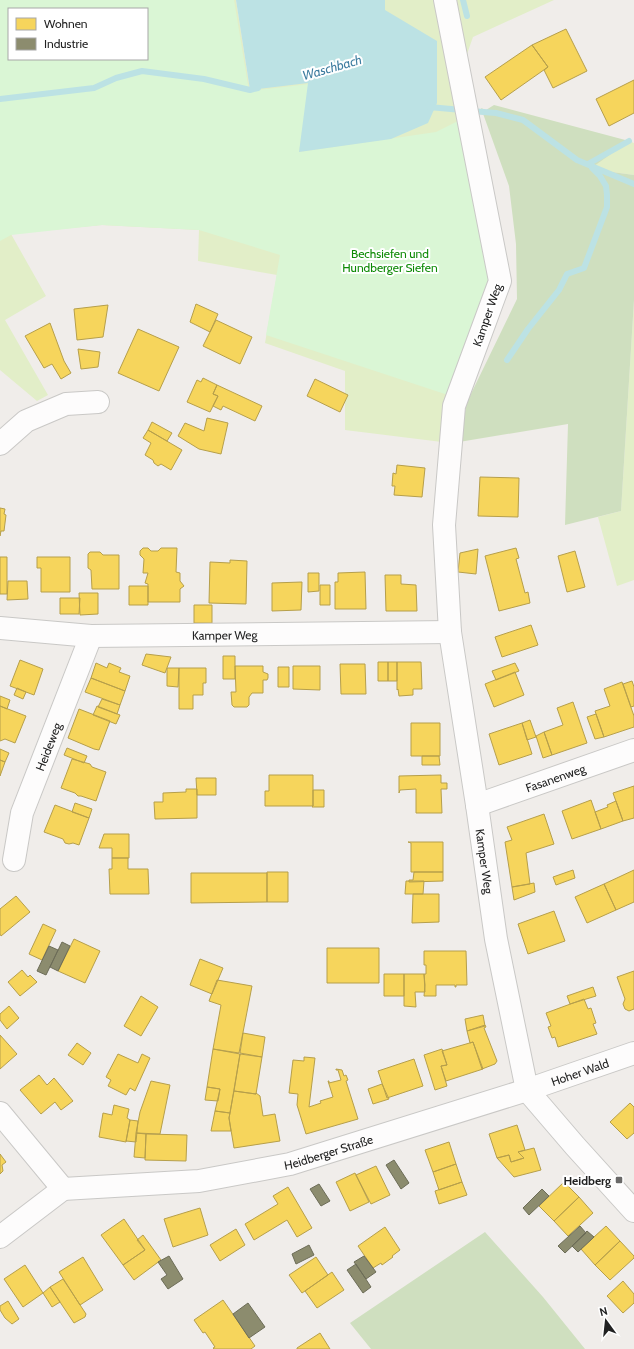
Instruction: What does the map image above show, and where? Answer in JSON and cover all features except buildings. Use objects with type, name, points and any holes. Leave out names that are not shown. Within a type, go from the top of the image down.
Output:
[{"type":"street","name":"Kamper Weg","points":[[445,0],[500,281],[454,406],[444,525],[450,632],[496,939],[527,1090]]},
{"type":"street","points":[[0,444],[26,422],[66,404],[98,402]]},
{"type":"street","name":"Kamper Weg","points":[[0,628],[91,636],[450,632]]},
{"type":"street","name":"Heideweg","points":[[14,860],[22,813],[91,636]]},
{"type":"street","name":"Fasanenweg","points":[[477,805],[634,750]]},
{"type":"street","name":"Hoher Wald","points":[[527,1090],[634,1053]]},
{"type":"street","points":[[527,1090],[574,1146],[634,1210]]},
{"type":"street","name":"Heidberger Straße","points":[[63,1190],[200,1180],[290,1164],[527,1090]]},
{"type":"street","points":[[0,1113],[63,1190],[0,1237]]},
{"type":"green space","name":"Bechsiefen und Hundberger Siefen","points":[[0,0],[234,0],[249,91],[309,84],[299,152],[436,132],[458,121],[500,296],[451,396],[266,335],[280,255],[199,230],[102,225],[11,235],[0,241]]},
{"type":"green space","name":"Bechsiefen und Hundberger Siefen","points":[[204,0],[236,0],[250,90],[384,10],[385,0],[441,0],[499,245],[442,442],[345,430],[345,371],[265,343],[277,275],[198,261],[199,230],[102,225],[11,234],[46,296],[5,320],[48,395],[37,401],[0,370],[0,167],[72,155]]},
{"type":"green space","points":[[456,0],[554,0],[473,37],[467,54]]},
{"type":"green space","points":[[494,105],[629,141],[590,169],[634,175],[634,300],[621,511],[565,525],[568,424],[459,442],[467,402],[517,299],[516,244],[509,186],[481,108],[486,110]]},
{"type":"green space","points":[[629,141],[634,143],[634,175],[589,169]]},
{"type":"green space","points":[[634,300],[634,580],[617,586],[598,517],[621,511]]},
{"type":"green space","points":[[485,1232],[543,1297],[585,1349],[371,1349],[350,1323]]},
{"type":"water","points":[[236,0],[385,0],[385,10],[437,41],[437,103],[428,123],[391,139],[299,152],[308,83],[250,90]]},
{"type":"waterway","points":[[463,0],[467,16]]},
{"type":"waterway","name":"Waschbach","points":[[0,99],[94,88],[116,78],[142,71],[204,79],[250,90],[258,88]]},
{"type":"waterway","name":"Waschbach","points":[[428,105],[429,107],[462,110]]},
{"type":"waterway","name":"Waschbach","points":[[471,111],[496,113],[523,120],[577,160],[634,184]]},
{"type":"waterway","name":"Waschbach","points":[[588,164],[629,141]]},
{"type":"waterway","points":[[507,360],[528,329],[559,290],[567,274],[584,268],[607,207],[606,186],[600,176],[592,168]]},
{"type":"place","name":"Heidberg","points":[[619,1180]]}]
